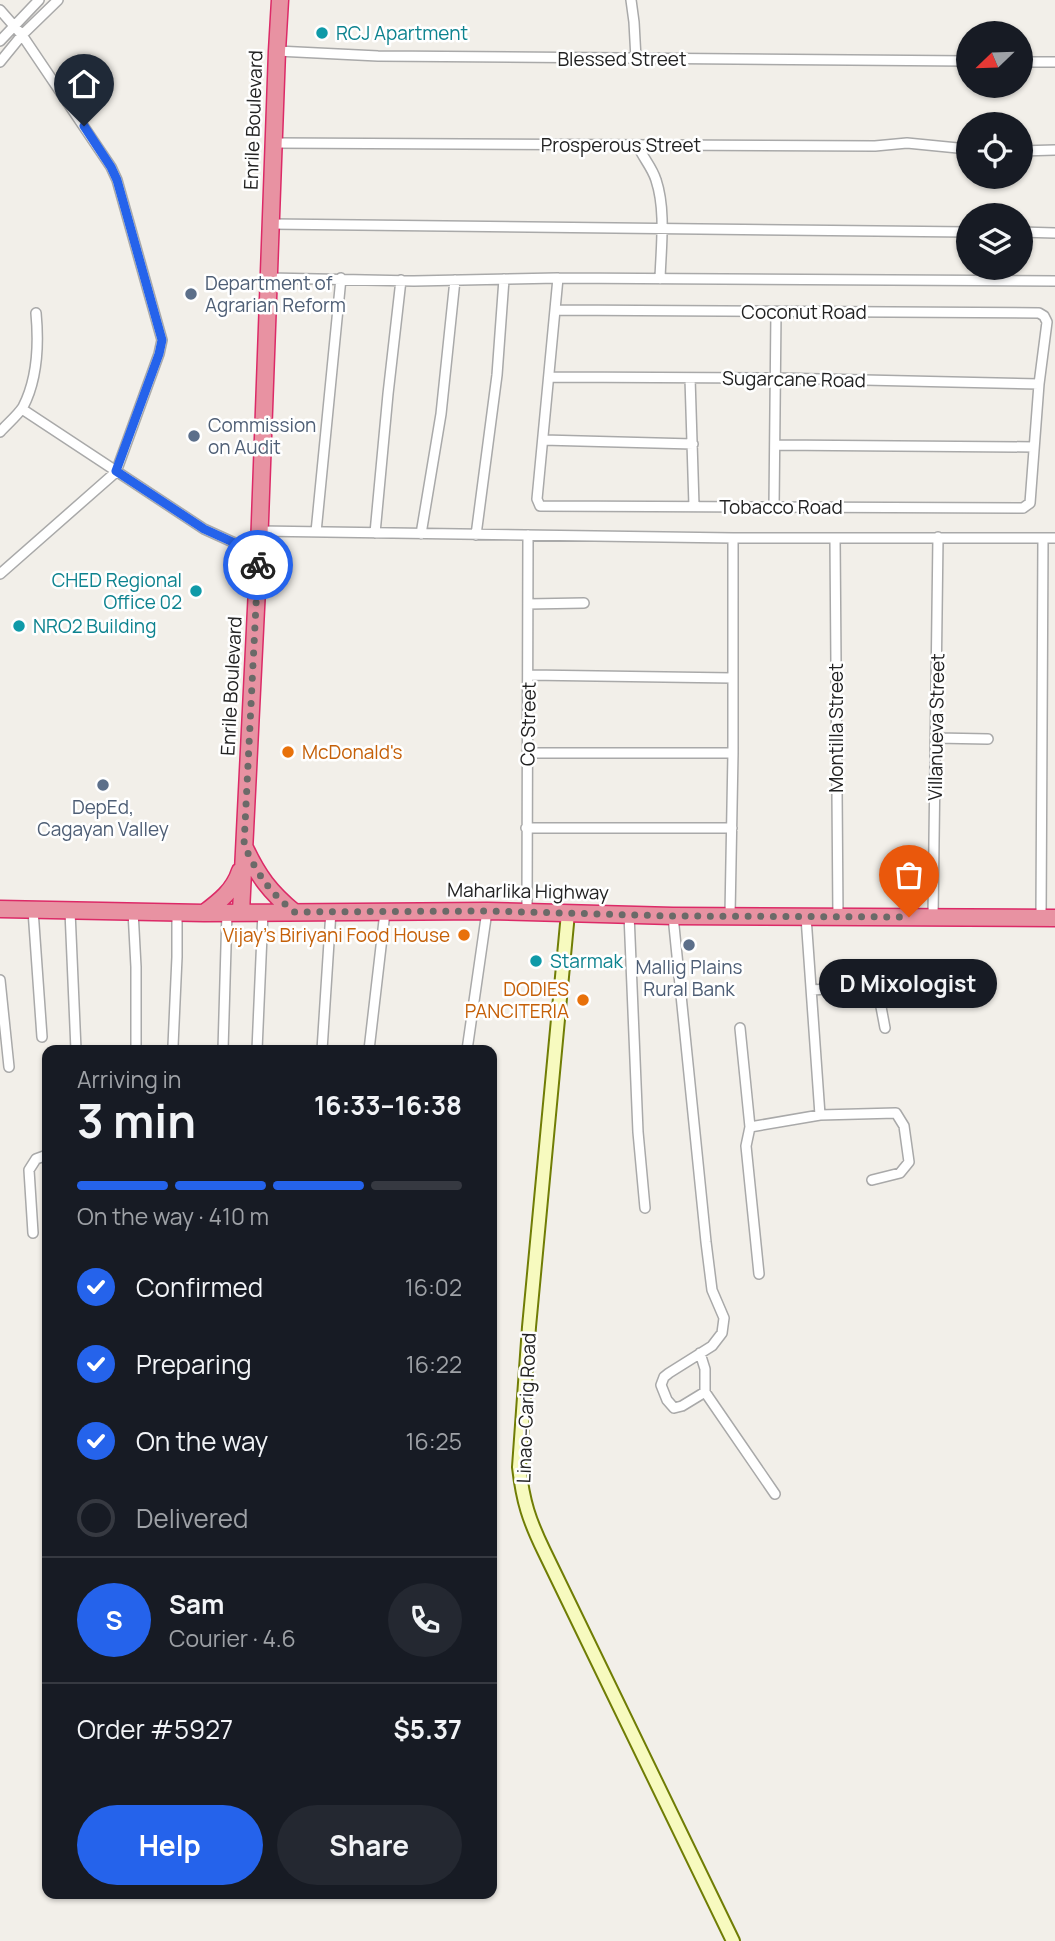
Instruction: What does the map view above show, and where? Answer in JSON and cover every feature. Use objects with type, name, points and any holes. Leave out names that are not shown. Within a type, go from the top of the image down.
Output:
[{"type":"highway","name":"Enrile Boulevard","points":[[234,912],[243,852],[259,540],[280,0]]},
{"type":"highway","points":[[243,852],[268,888],[294,912]]},
{"type":"highway","points":[[204,913],[234,887],[239,876],[243,852]]},
{"type":"highway","name":"Maharlika Highway","points":[[0,909],[204,913],[487,911],[673,916],[1048,918]]},
{"type":"main road","name":"Linao-Carig Road","points":[[568,913],[529,1327],[519,1467],[521,1489],[527,1516],[733,1941]]},
{"type":"street","points":[[0,41],[39,0]]},
{"type":"street","points":[[0,62],[22,35],[58,0]]},
{"type":"street","points":[[631,0],[636,59]]},
{"type":"street","points":[[0,10],[22,35],[111,167],[162,340],[116,471],[0,574]]},
{"type":"street","name":"Blessed Street","points":[[276,51],[378,57],[956,61]]},
{"type":"street","points":[[1033,62],[1055,62]]},
{"type":"street","name":"Prosperous Street","points":[[274,143],[638,146],[875,146],[907,143],[956,148]]},
{"type":"street","points":[[638,146],[656,179],[660,194],[660,279]]},
{"type":"street","points":[[1033,151],[1054,151]]},
{"type":"street","points":[[271,224],[956,232]]},
{"type":"street","points":[[1033,232],[1055,233]]},
{"type":"street","points":[[269,278],[401,281],[558,278],[1055,281]]},
{"type":"street","points":[[316,532],[341,278]]},
{"type":"street","points":[[558,278],[543,440],[693,444]]},
{"type":"street","points":[[476,535],[497,375],[504,279]]},
{"type":"street","points":[[421,534],[441,414],[455,280]]},
{"type":"street","points":[[375,533],[401,281]]},
{"type":"street","name":"Coconut Road","points":[[555,310],[1031,312],[1042,314],[1047,322],[1039,384]]},
{"type":"street","points":[[774,507],[776,312]]},
{"type":"street","points":[[0,432],[22,409],[35,372],[38,332],[36,313]]},
{"type":"street","name":"Sugarcane Road","points":[[549,377],[776,378],[1039,384]]},
{"type":"street","points":[[690,378],[694,506]]},
{"type":"street","points":[[775,444],[1034,447],[1039,384]]},
{"type":"street","points":[[22,409],[204,529],[237,544],[316,532],[733,538],[1055,538]]},
{"type":"street","name":"Tobacco Road","points":[[543,440],[537,499],[543,507],[1018,508],[1030,503],[1034,447]]},
{"type":"street","name":"Co Street","points":[[527,913],[528,536]]},
{"type":"street","name":"Villanueva Street","points":[[933,917],[938,537]]},
{"type":"street","points":[[730,915],[733,538]]},
{"type":"street","name":"Montilla Street","points":[[835,538],[838,918]]},
{"type":"street","points":[[1042,538],[1048,918]]},
{"type":"street","points":[[528,604],[584,603]]},
{"type":"street","points":[[529,675],[732,678]]},
{"type":"street","points":[[936,738],[988,738]]},
{"type":"street","points":[[528,753],[733,753]]},
{"type":"street","points":[[526,828],[732,828]]},
{"type":"street","points":[[33,910],[42,1037]]},
{"type":"street","points":[[70,911],[76,1045]]},
{"type":"street","points":[[133,911],[136,1045]]},
{"type":"street","points":[[322,1045],[331,911]]},
{"type":"street","points":[[468,1045],[487,911]]},
{"type":"street","points":[[173,1045],[177,912]]},
{"type":"street","points":[[223,1045],[234,912]]},
{"type":"street","points":[[257,1045],[263,912]]},
{"type":"street","points":[[370,1045],[385,912]]},
{"type":"street","points":[[629,914],[638,1132],[645,1208]]},
{"type":"street","points":[[673,916],[707,1252],[712,1290],[724,1321],[719,1339],[669,1373],[661,1385],[674,1408],[705,1392]]},
{"type":"street","points":[[806,917],[820,1115]]},
{"type":"street","points":[[0,980],[9,1067]]},
{"type":"street","points":[[811,989],[875,986],[885,1028]]},
{"type":"street","points":[[740,1028],[750,1126],[746,1146],[759,1274]]},
{"type":"street","points":[[750,1126],[820,1115],[891,1113],[899,1116],[904,1126],[908,1166],[900,1173],[872,1180]]},
{"type":"street","points":[[33,1233],[29,1170],[37,1159],[42,1157]]},
{"type":"street","points":[[700,1353],[705,1369],[705,1392],[775,1494]]},
{"type":"way so far","points":[[258,565],[244,845],[268,888],[294,912],[487,911],[673,916],[909,917]]},
{"type":"place","name":"RCJ Apartment","points":[[322,33]]},
{"type":"place","name":"Department of Agrarian Reform","points":[[191,294]]},
{"type":"place","name":"Commission on Audit","points":[[194,436]]},
{"type":"place","name":"CHED Regional Office 02","points":[[196,591]]},
{"type":"place","name":"NRO2 Building","points":[[19,626]]},
{"type":"place","name":"McDonald's","points":[[288,752]]},
{"type":"place","name":"DepEd, Cagayan Valley","points":[[103,785]]},
{"type":"place","name":"D Mixologist","points":[[909,917]]},
{"type":"place","name":"Vijay’s Biriyani Food House","points":[[464,935]]},
{"type":"place","name":"Mallig Plains Rural Bank","points":[[689,945]]},
{"type":"place","name":"Starmak","points":[[536,961]]},
{"type":"place","name":"DODIES PANCITERIA","points":[[583,1000]]},
{"type":"route","points":[[84,126],[117,180],[162,340],[116,471],[204,529],[237,544],[259,548],[258,565]]}]
